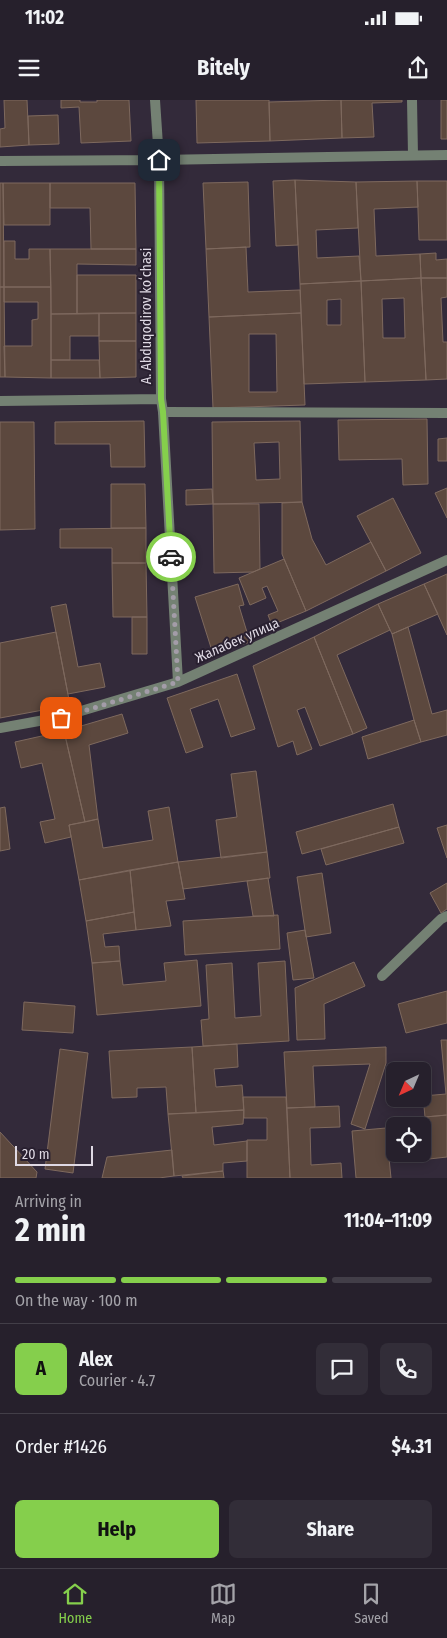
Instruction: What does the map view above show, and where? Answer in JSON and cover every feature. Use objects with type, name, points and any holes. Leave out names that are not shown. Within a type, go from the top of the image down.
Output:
[{"type":"street","name":"A. Abduqodirov koʻchasi","points":[[155,100],[159,160],[161,399],[178,682]]},
{"type":"street","points":[[412,100],[413,155]]},
{"type":"street","points":[[0,161],[447,154]]},
{"type":"street","points":[[0,401],[161,399]]},
{"type":"street","points":[[163,412],[447,413]]},
{"type":"street","name":"Жалабек улица","points":[[0,728],[61,718],[178,682],[447,560]]},
{"type":"street","points":[[382,976],[441,919],[447,916]]},
{"type":"building","points":[[4,100],[27,100],[29,145],[0,147],[0,129],[5,128]]},
{"type":"building","points":[[61,100],[97,102],[97,100],[129,100],[131,141],[81,143],[79,107],[61,108]]},
{"type":"building","points":[[196,100],[269,100],[270,141],[197,143]]},
{"type":"building","points":[[341,100],[342,138],[270,141],[269,102]]},
{"type":"building","points":[[341,100],[402,100],[402,102],[372,103],[374,137],[342,138]]},
{"type":"building","points":[[441,100],[447,100],[447,139],[441,139]]},
{"type":"building","points":[[58,115],[59,144],[29,145],[28,116]]},
{"type":"building","points":[[295,180],[298,245],[276,246],[273,181]]},
{"type":"building","points":[[295,180],[356,182],[358,228],[316,230],[317,258],[359,256],[361,281],[300,284]]},
{"type":"building","points":[[417,181],[447,181],[447,240],[419,240]]},
{"type":"building","points":[[417,181],[418,207],[374,209],[376,256],[420,254],[421,278],[361,281],[356,182]]},
{"type":"building","points":[[248,182],[250,247],[206,249],[203,183]]},
{"type":"building","points":[[0,183],[3,183],[4,287],[0,287]]},
{"type":"building","points":[[3,183],[50,183],[50,225],[4,225]]},
{"type":"building","points":[[50,183],[135,183],[136,249],[91,249],[90,208],[50,208]]},
{"type":"building","points":[[4,241],[15,241],[15,259],[29,259],[29,249],[50,249],[51,287],[4,287]]},
{"type":"building","points":[[246,247],[248,292],[300,290],[301,313],[209,317],[206,249]]},
{"type":"building","points":[[50,249],[136,249],[136,265],[77,264],[77,314],[51,314]]},
{"type":"building","points":[[436,253],[436,260],[447,259],[447,278],[421,278],[420,254]]},
{"type":"building","points":[[77,275],[136,275],[136,313],[77,314]]},
{"type":"building","points":[[421,278],[426,380],[365,382],[361,281]],"holes":[[[404,298],[405,338],[383,338],[382,299]]]},
{"type":"building","points":[[421,278],[447,278],[447,297],[441,298],[443,342],[447,342],[447,379],[426,380]]},
{"type":"building","points":[[361,281],[365,382],[304,384],[300,284]],"holes":[[[341,299],[341,325],[327,325],[327,300]]]},
{"type":"building","points":[[0,287],[4,287],[5,377],[0,377]]},
{"type":"building","points":[[4,287],[51,287],[51,378],[5,377],[4,346],[32,346],[32,320],[38,319],[38,302],[4,302]]},
{"type":"building","points":[[99,313],[136,313],[136,341],[99,341]]},
{"type":"building","points":[[99,313],[99,336],[70,336],[70,360],[51,360],[51,314]]},
{"type":"building","points":[[301,313],[305,405],[213,408],[209,317]],"holes":[[[249,334],[276,334],[277,392],[249,392]]]},
{"type":"building","points":[[99,341],[136,341],[136,377],[100,378]]},
{"type":"building","points":[[51,360],[99,360],[100,378],[51,378]]},
{"type":"building","points":[[427,419],[428,484],[403,485],[402,459],[339,460],[338,420]]},
{"type":"building","points":[[144,421],[145,467],[111,467],[110,444],[55,444],[55,422]]},
{"type":"building","points":[[300,421],[302,502],[213,504],[212,422]],"holes":[[[279,442],[280,479],[256,480],[254,443]]]},
{"type":"building","points":[[0,422],[34,422],[35,529],[0,530]]},
{"type":"building","points":[[447,438],[447,461],[438,461],[438,439]]},
{"type":"building","points":[[111,484],[145,484],[146,528],[111,528]]},
{"type":"building","points":[[447,488],[447,518],[435,493]]},
{"type":"building","points":[[212,489],[213,504],[186,505],[186,490]]},
{"type":"building","points":[[393,498],[421,553],[386,571],[357,516]]},
{"type":"building","points":[[302,502],[312,539],[326,565],[371,542],[386,571],[306,611],[282,554],[282,503]]},
{"type":"building","points":[[213,504],[259,504],[260,569],[253,572],[214,573]]},
{"type":"building","points":[[146,528],[146,563],[112,563],[112,548],[60,548],[60,529]]},
{"type":"building","points":[[284,559],[306,611],[272,625],[268,615],[278,611],[267,586],[262,588],[266,598],[250,605],[239,578]]},
{"type":"building","points":[[112,563],[146,563],[147,617],[113,617]]},
{"type":"building","points":[[447,574],[447,635],[424,584]]},
{"type":"building","points":[[238,584],[244,605],[239,606],[250,642],[213,654],[195,597]]},
{"type":"building","points":[[424,584],[438,614],[392,634],[378,604]]},
{"type":"building","points":[[66,604],[78,667],[100,663],[105,687],[68,694],[51,607]]},
{"type":"building","points":[[378,604],[390,630],[337,655],[367,728],[353,734],[314,637]]},
{"type":"building","points":[[132,617],[147,617],[147,654],[132,654]]},
{"type":"building","points":[[408,627],[432,714],[447,710],[447,735],[421,742],[392,634]]},
{"type":"building","points":[[56,632],[70,705],[0,718],[0,643]]},
{"type":"building","points":[[314,637],[353,734],[320,746],[305,707],[297,710],[312,749],[297,755],[293,741],[278,747],[253,666]]},
{"type":"building","points":[[237,674],[255,729],[231,737],[218,699],[190,709],[203,747],[186,753],[167,698]]},
{"type":"building","points":[[122,714],[128,733],[89,745],[98,819],[85,822],[64,731]]},
{"type":"building","points":[[414,720],[421,742],[368,759],[362,737]]},
{"type":"building","points":[[64,731],[85,822],[69,825],[71,837],[45,843],[40,822],[55,819],[42,763],[21,768],[15,742]]},
{"type":"building","points":[[256,771],[267,852],[221,858],[216,820],[237,817],[231,774]]},
{"type":"building","points":[[393,804],[399,827],[302,854],[296,832]]},
{"type":"building","points":[[5,807],[10,849],[0,851],[0,808]]},
{"type":"building","points":[[169,807],[178,862],[79,880],[69,825],[98,819],[103,848],[153,840],[148,811]]},
{"type":"building","points":[[447,825],[447,858],[437,828]]},
{"type":"building","points":[[399,827],[404,843],[326,865],[321,849]]},
{"type":"building","points":[[267,852],[270,878],[183,889],[178,862]]},
{"type":"building","points":[[178,862],[185,899],[166,901],[171,926],[136,930],[130,870]]},
{"type":"building","points":[[130,870],[134,912],[86,921],[79,880]]},
{"type":"building","points":[[322,873],[331,933],[306,937],[297,877]]},
{"type":"building","points":[[268,878],[274,916],[253,916],[247,881]]},
{"type":"building","points":[[447,883],[447,909],[441,913],[430,893]]},
{"type":"building","points":[[134,912],[136,930],[103,934],[105,947],[119,946],[120,961],[92,963],[86,921]]},
{"type":"building","points":[[278,915],[280,949],[185,955],[183,921]]},
{"type":"building","points":[[305,930],[314,978],[293,980],[287,933]]},
{"type":"building","points":[[197,960],[201,1006],[97,1015],[92,963],[120,961],[123,985],[166,981],[164,963]]},
{"type":"building","points":[[285,961],[289,1041],[203,1046],[201,1020],[209,1019],[206,965],[232,963],[235,1018],[261,1016],[258,963]]},
{"type":"building","points":[[354,962],[365,986],[324,1004],[325,1039],[297,1040],[295,988]]},
{"type":"building","points":[[447,991],[447,1023],[406,1033],[398,1004]]},
{"type":"building","points":[[24,1002],[75,1006],[73,1033],[22,1030]]},
{"type":"building","points":[[441,1040],[447,1040],[447,1115],[425,1117],[424,1108],[431,1108],[431,1095],[446,1094]]},
{"type":"building","points":[[237,1044],[238,1067],[214,1069],[216,1087],[242,1085],[244,1110],[196,1113],[192,1047]]},
{"type":"building","points":[[192,1047],[196,1113],[168,1114],[166,1087],[137,1088],[137,1097],[112,1098],[109,1051]]},
{"type":"building","points":[[386,1047],[386,1063],[365,1129],[351,1124],[370,1064],[313,1066],[315,1107],[287,1108],[284,1052]]},
{"type":"building","points":[[60,1049],[88,1053],[73,1173],[45,1169]]},
{"type":"building","points":[[243,1097],[286,1097],[290,1178],[247,1178],[247,1140],[267,1140],[267,1118],[244,1118]]},
{"type":"building","points":[[339,1106],[340,1127],[310,1128],[311,1165],[341,1163],[342,1178],[290,1178],[287,1108]]},
{"type":"building","points":[[244,1110],[243,1124],[212,1127],[214,1145],[247,1141],[247,1161],[223,1163],[223,1171],[174,1176],[168,1114]]},
{"type":"building","points":[[447,1115],[447,1157],[431,1159],[431,1117],[425,1117]]},
{"type":"building","points":[[386,1128],[386,1162],[389,1162],[391,1178],[356,1178],[352,1131]]},
{"type":"building","points":[[0,1132],[37,1172],[36,1178],[0,1178]]},
{"type":"building","points":[[172,1150],[174,1176],[159,1178],[102,1178],[107,1157]]},
{"type":"building","points":[[223,1171],[224,1178],[183,1178],[182,1176]]},
{"type":"way so far","points":[[61,718],[178,682],[171,557]]},
{"type":"route","points":[[159,160],[161,399],[171,557]]}]
